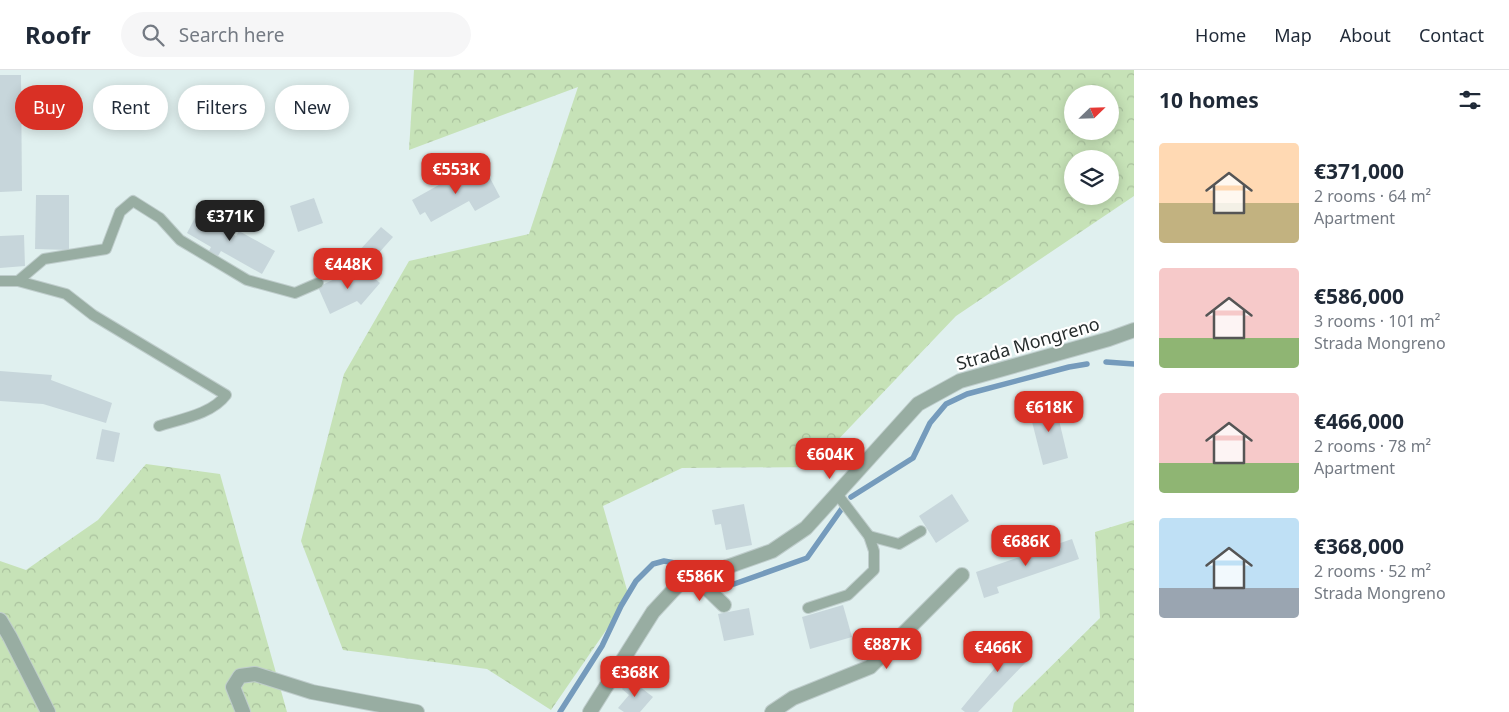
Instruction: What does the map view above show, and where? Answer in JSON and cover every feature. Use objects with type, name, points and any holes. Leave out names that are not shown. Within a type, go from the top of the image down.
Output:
[{"type":"street","name":"Strada Mongreno","points":[[590,712],[653,612],[679,584],[772,551],[806,528],[918,404],[960,381],[1109,340],[1134,330]]},
{"type":"street","points":[[772,712],[793,698],[870,667],[962,575]]},
{"type":"street","points":[[696,578],[724,605]]},
{"type":"street","points":[[0,620],[48,712]]},
{"type":"street","points":[[243,712],[233,687],[240,676],[255,674],[312,692],[417,712]]},
{"type":"lane","points":[[18,281],[44,259],[106,249],[120,212],[134,201],[160,218],[180,240],[247,280],[295,293],[318,283]]},
{"type":"lane","points":[[0,280],[18,281],[66,294],[93,315],[226,395],[220,404],[159,426]]},
{"type":"lane","points":[[808,608],[848,595],[874,570],[874,551],[869,536],[837,494]]},
{"type":"lane","points":[[869,536],[899,544],[921,531]]},
{"type":"green space","points":[[414,70],[1134,70],[1134,196],[956,316],[812,467],[682,468],[603,506],[629,597],[551,710],[487,669],[343,650],[301,541],[344,374],[409,261],[529,234],[578,87],[409,150]]},
{"type":"green space","points":[[146,464],[220,474],[287,712],[0,712],[0,561],[26,570],[98,520]]},
{"type":"green space","points":[[1134,520],[1134,712],[1012,712],[1014,703],[1100,618],[1095,532]]},
{"type":"building","points":[[0,75],[21,75],[21,85],[15,85],[15,130],[21,130],[22,191],[0,192]]},
{"type":"building","points":[[471,167],[480,183],[490,178],[500,197],[475,211],[469,201],[431,222],[425,212],[420,215],[412,200]]},
{"type":"building","points":[[36,195],[69,195],[69,250],[35,249]]},
{"type":"building","points":[[314,198],[323,223],[298,232],[290,206]]},
{"type":"building","points":[[200,208],[230,225],[227,231],[236,236],[239,231],[275,251],[262,274],[221,251],[218,256],[209,251],[211,247],[187,233]]},
{"type":"building","points":[[381,227],[393,237],[370,263],[358,252]]},
{"type":"building","points":[[24,235],[25,266],[0,268],[0,236]]},
{"type":"building","points":[[361,267],[380,283],[361,305],[357,301],[330,314],[318,287],[347,273],[350,280]]},
{"type":"building","points":[[0,371],[52,375],[51,380],[112,403],[106,423],[43,404],[0,401]]},
{"type":"building","points":[[1058,402],[1062,415],[1058,416],[1068,458],[1043,465],[1029,410]]},
{"type":"building","points":[[102,429],[120,433],[114,462],[96,459]]},
{"type":"building","points":[[952,494],[969,521],[936,543],[919,516]]},
{"type":"building","points":[[744,504],[752,545],[726,550],[721,524],[715,525],[712,510]]},
{"type":"building","points":[[1072,539],[1079,559],[997,587],[999,593],[984,598],[976,572]]},
{"type":"building","points":[[843,605],[852,637],[810,649],[802,617]]},
{"type":"building","points":[[749,608],[754,635],[724,641],[718,614]]},
{"type":"building","points":[[1018,637],[1026,662],[978,712],[965,712],[961,709],[998,664],[985,648]]},
{"type":"building","points":[[630,679],[653,697],[640,712],[624,712],[618,708],[629,695],[622,689]]},
{"type":"waterway","points":[[1106,362],[1134,364]]},
{"type":"waterway","points":[[851,497],[913,458],[930,423],[946,404],[967,394],[1087,364]]},
{"type":"waterway","points":[[718,581],[734,584],[807,558],[843,507]]},
{"type":"waterway","points":[[560,712],[602,646],[621,606],[636,581],[653,564],[664,561],[691,566]]}]
